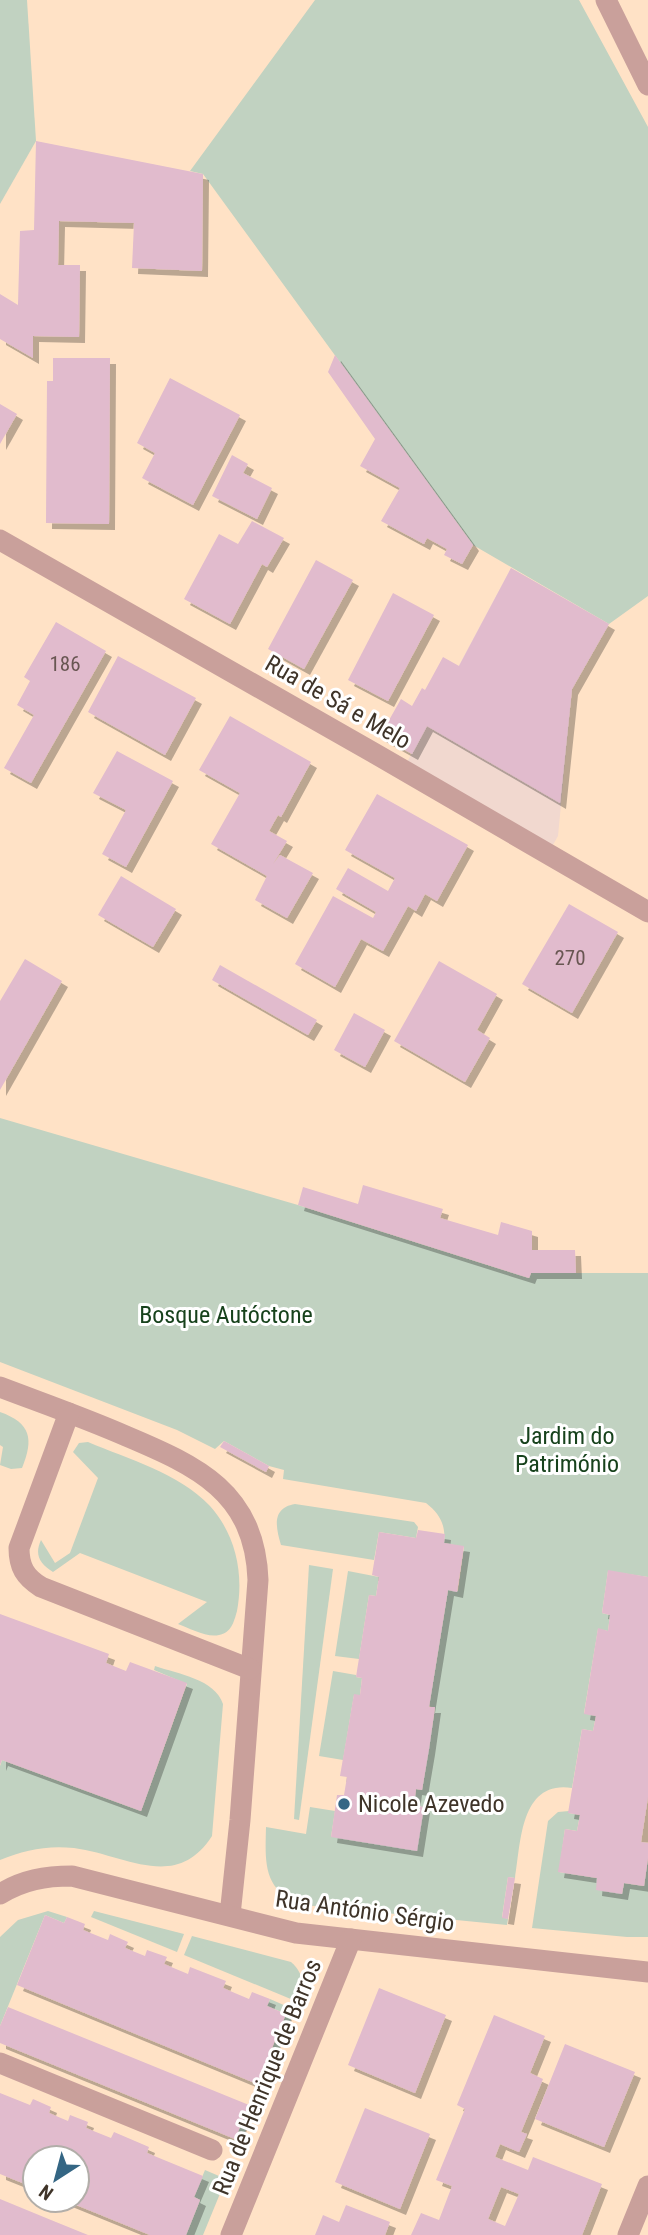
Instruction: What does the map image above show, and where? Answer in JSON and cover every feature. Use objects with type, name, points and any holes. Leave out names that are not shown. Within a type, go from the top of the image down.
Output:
[{"type":"street","points":[[606,0],[648,85]]},
{"type":"street","name":"Rua de Sá e Melo","points":[[0,540],[648,912]]},
{"type":"street","points":[[0,1387],[132,1438],[197,1469],[214,1482],[238,1510],[251,1535],[258,1562],[258,1580],[230,1915]]},
{"type":"street","points":[[69,1413],[19,1548],[25,1575],[41,1587],[250,1670]]},
{"type":"street","name":"Rua António Sérgio","points":[[0,1894],[27,1881],[48,1876],[72,1877],[296,1933],[648,1972]]},
{"type":"street","name":"Rua de Henrique de Barros","points":[[231,2235],[351,1939]]},
{"type":"street","points":[[0,2063],[212,2150]]},
{"type":"street","points":[[628,2235],[648,2186]]},
{"type":"shaded area","points":[[511,568],[609,624],[572,689],[558,836],[550,850],[405,766]]},
{"type":"green space","points":[[0,0],[27,0],[36,141],[0,204]]},
{"type":"green space","points":[[315,0],[579,0],[648,127],[648,596],[609,624],[473,545],[203,174],[190,171]]},
{"type":"green space","points":[[0,1118],[298,1205],[529,1278],[531,1273],[648,1273],[648,1577],[608,1571],[602,1613],[610,1615],[608,1631],[598,1629],[584,1713],[596,1716],[593,1731],[582,1729],[572,1788],[555,1788],[542,1794],[526,1817],[515,1878],[508,1877],[502,1917],[508,1919],[507,1925],[304,1905],[281,1893],[274,1884],[267,1865],[266,1827],[306,1834],[310,1807],[335,1811],[331,1837],[414,1805],[416,1789],[422,1790],[435,1708],[429,1706],[448,1590],[458,1591],[464,1547],[444,1543],[441,1520],[426,1503],[283,1479],[284,1470],[269,1466],[224,1441],[215,1449],[177,1430],[0,1362]]},
{"type":"green space","points":[[0,1412],[18,1421],[27,1433],[28,1449],[22,1468],[11,1469],[0,1465],[3,1447],[0,1445]]},
{"type":"green space","points":[[88,1442],[183,1484],[219,1517],[236,1555],[239,1583],[237,1611],[226,1632],[209,1635],[178,1624],[207,1602],[80,1553],[53,1572],[42,1562],[38,1555],[41,1540],[55,1563],[70,1553],[98,1478],[73,1452],[79,1443]]},
{"type":"green space","points":[[295,1504],[414,1522],[418,1527],[416,1538],[379,1532],[374,1560],[281,1545],[277,1526],[279,1514],[287,1506]]},
{"type":"green space","points":[[309,1565],[333,1569],[299,1820],[294,1819]]},
{"type":"green space","points":[[348,1571],[379,1577],[376,1596],[369,1595],[359,1659],[335,1656]]},
{"type":"green space","points":[[155,1666],[204,1683],[219,1696],[223,1704],[212,1836],[198,1853],[183,1862],[166,1866],[149,1866],[64,1847],[36,1849],[0,1860],[2,1760],[141,1811],[187,1684],[154,1670]]},
{"type":"green space","points":[[333,1671],[362,1678],[360,1695],[354,1695],[343,1760],[319,1756]]},
{"type":"green space","points":[[569,1811],[580,1815],[577,1831],[565,1829],[559,1872],[597,1878],[622,1894],[624,1883],[644,1886],[648,1858],[648,1937],[532,1928],[548,1821],[558,1812]]},
{"type":"green space","points":[[48,1911],[67,1917],[64,1923],[45,1915],[0,2026],[0,1937],[18,1920]]},
{"type":"green space","points":[[94,1911],[184,1934],[177,1952],[91,1917]]},
{"type":"green space","points":[[192,1936],[291,1962],[299,1971],[302,1980],[298,2002],[184,1955]]},
{"type":"green space","points":[[270,1999],[295,2010],[241,2142],[235,2139],[286,2014],[267,2006]]},
{"type":"green space","points":[[205,2170],[226,2179],[203,2235],[186,2235],[200,2200],[194,2197]]},
{"type":"building","points":[[36,141],[203,174],[202,271],[132,268],[134,223],[59,221],[58,265],[80,265],[79,337],[33,336],[33,358],[0,339],[0,294],[18,305],[20,231],[34,230]]},
{"type":"building","points":[[335,355],[473,545],[462,564],[444,555],[447,549],[427,538],[424,544],[381,521],[400,488],[360,466],[375,439],[328,372]]},
{"type":"building","points":[[53,358],[110,358],[109,524],[46,523],[47,381],[53,381]]},
{"type":"building","points":[[170,378],[240,415],[193,505],[142,478],[155,453],[137,443]]},
{"type":"building","points":[[0,404],[17,414],[0,444]]},
{"type":"building","points":[[232,455],[248,464],[243,473],[272,488],[257,519],[212,496]]},
{"type":"building","points":[[252,521],[284,538],[267,567],[262,564],[230,624],[184,599],[219,534],[238,544]]},
{"type":"building","points":[[316,560],[353,580],[304,669],[268,649]]},
{"type":"building","points":[[511,568],[609,624],[572,689],[560,803],[427,726],[412,754],[380,736],[401,699],[412,706],[422,688],[425,690],[443,657],[459,666]]},
{"type":"building","points":[[393,593],[434,615],[388,701],[348,680]]},
{"type":"building","points":[[56,622],[106,651],[31,783],[4,768],[34,715],[17,705],[30,681],[24,677]]},
{"type":"building","points":[[118,656],[196,698],[165,755],[88,712]]},
{"type":"building","points":[[230,716],[311,762],[281,817],[278,815],[269,831],[287,841],[273,864],[280,855],[313,873],[287,918],[255,900],[267,876],[211,844],[240,793],[199,770]]},
{"type":"building","points":[[117,751],[173,781],[126,867],[102,854],[126,810],[93,793]]},
{"type":"building","points":[[377,794],[468,845],[437,901],[425,894],[416,911],[408,906],[383,951],[361,939],[335,987],[295,964],[333,896],[373,918],[376,912],[336,889],[348,868],[388,891],[395,878],[345,850]]},
{"type":"building","points":[[121,876],[176,909],[153,947],[98,915]]},
{"type":"building","points":[[569,904],[618,932],[572,1013],[522,984]]},
{"type":"building","points":[[25,959],[62,981],[0,1090],[0,1001]]},
{"type":"building","points":[[439,961],[497,994],[477,1030],[490,1038],[465,1082],[394,1041]]},
{"type":"building","points":[[220,965],[317,1020],[308,1035],[212,980]]},
{"type":"building","points":[[354,1013],[385,1030],[365,1067],[334,1050]]},
{"type":"building","points":[[363,1185],[443,1209],[440,1218],[498,1235],[501,1222],[532,1231],[532,1250],[575,1250],[576,1273],[531,1273],[529,1278],[298,1205],[303,1187],[358,1204]]},
{"type":"building","points":[[224,1441],[269,1466],[266,1472],[220,1447]]},
{"type":"building","points":[[418,1530],[445,1534],[444,1543],[464,1546],[457,1592],[448,1590],[429,1707],[435,1707],[429,1749],[422,1790],[416,1789],[414,1805],[424,1807],[417,1851],[331,1837],[337,1795],[344,1795],[347,1777],[340,1776],[354,1694],[360,1695],[362,1678],[356,1677],[369,1595],[376,1596],[379,1577],[372,1575],[379,1532],[416,1538]]},
{"type":"building","points":[[608,1570],[648,1577],[648,1797],[641,1842],[648,1843],[648,1858],[644,1886],[624,1883],[622,1894],[596,1890],[597,1878],[558,1872],[565,1829],[577,1831],[580,1815],[568,1813],[582,1729],[593,1731],[596,1716],[584,1714],[598,1628],[608,1631],[610,1615],[602,1613]]},
{"type":"building","points":[[0,1614],[109,1654],[106,1663],[126,1671],[130,1662],[187,1683],[141,1811],[2,1760],[0,1765]]},
{"type":"building","points":[[508,1877],[515,1878],[508,1919],[502,1918]]},
{"type":"building","points":[[45,1915],[64,1923],[67,1917],[85,1924],[83,1930],[108,1940],[110,1934],[128,1942],[125,1948],[145,1956],[147,1950],[167,1957],[164,1964],[188,1974],[190,1967],[226,1981],[223,1988],[249,1999],[252,1992],[270,1999],[267,2006],[286,2014],[257,2084],[17,1985]]},
{"type":"building","points":[[379,1988],[446,2015],[415,2093],[348,2065]]},
{"type":"building","points":[[8,2007],[249,2105],[235,2139],[0,2043],[0,2026]]},
{"type":"building","points":[[494,2015],[545,2036],[530,2073],[543,2079],[521,2132],[527,2134],[519,2152],[500,2144],[495,2157],[528,2170],[533,2157],[602,2184],[582,2235],[411,2235],[421,2213],[439,2220],[452,2186],[436,2180],[465,2109],[457,2105]],"holes":[[[501,2187],[519,2194],[505,2226],[488,2219]]]},
{"type":"building","points":[[565,2044],[635,2072],[604,2147],[535,2119]]},
{"type":"building","points":[[0,2093],[30,2105],[33,2099],[51,2107],[49,2113],[68,2121],[70,2115],[88,2122],[86,2128],[111,2138],[114,2132],[149,2147],[147,2153],[203,2176],[194,2197],[200,2200],[186,2235],[150,2235],[91,2211],[91,2144],[21,2144],[21,2182],[0,2174]]},
{"type":"building","points":[[365,2108],[430,2134],[400,2209],[335,2182]]},
{"type":"building","points":[[0,2199],[21,2208],[21,2214],[36,2214],[88,2235],[0,2235]]},
{"type":"building","points":[[346,2205],[390,2222],[385,2235],[315,2235],[323,2215],[339,2222]]},
{"type":"place","name":"Nicole Azevedo","points":[[344,1804]]},
{"type":"park label","name":"Bosque Autóctone","points":[[226,1315]]},
{"type":"park label","name":"Jardim do Património","points":[[567,1450]]}]
